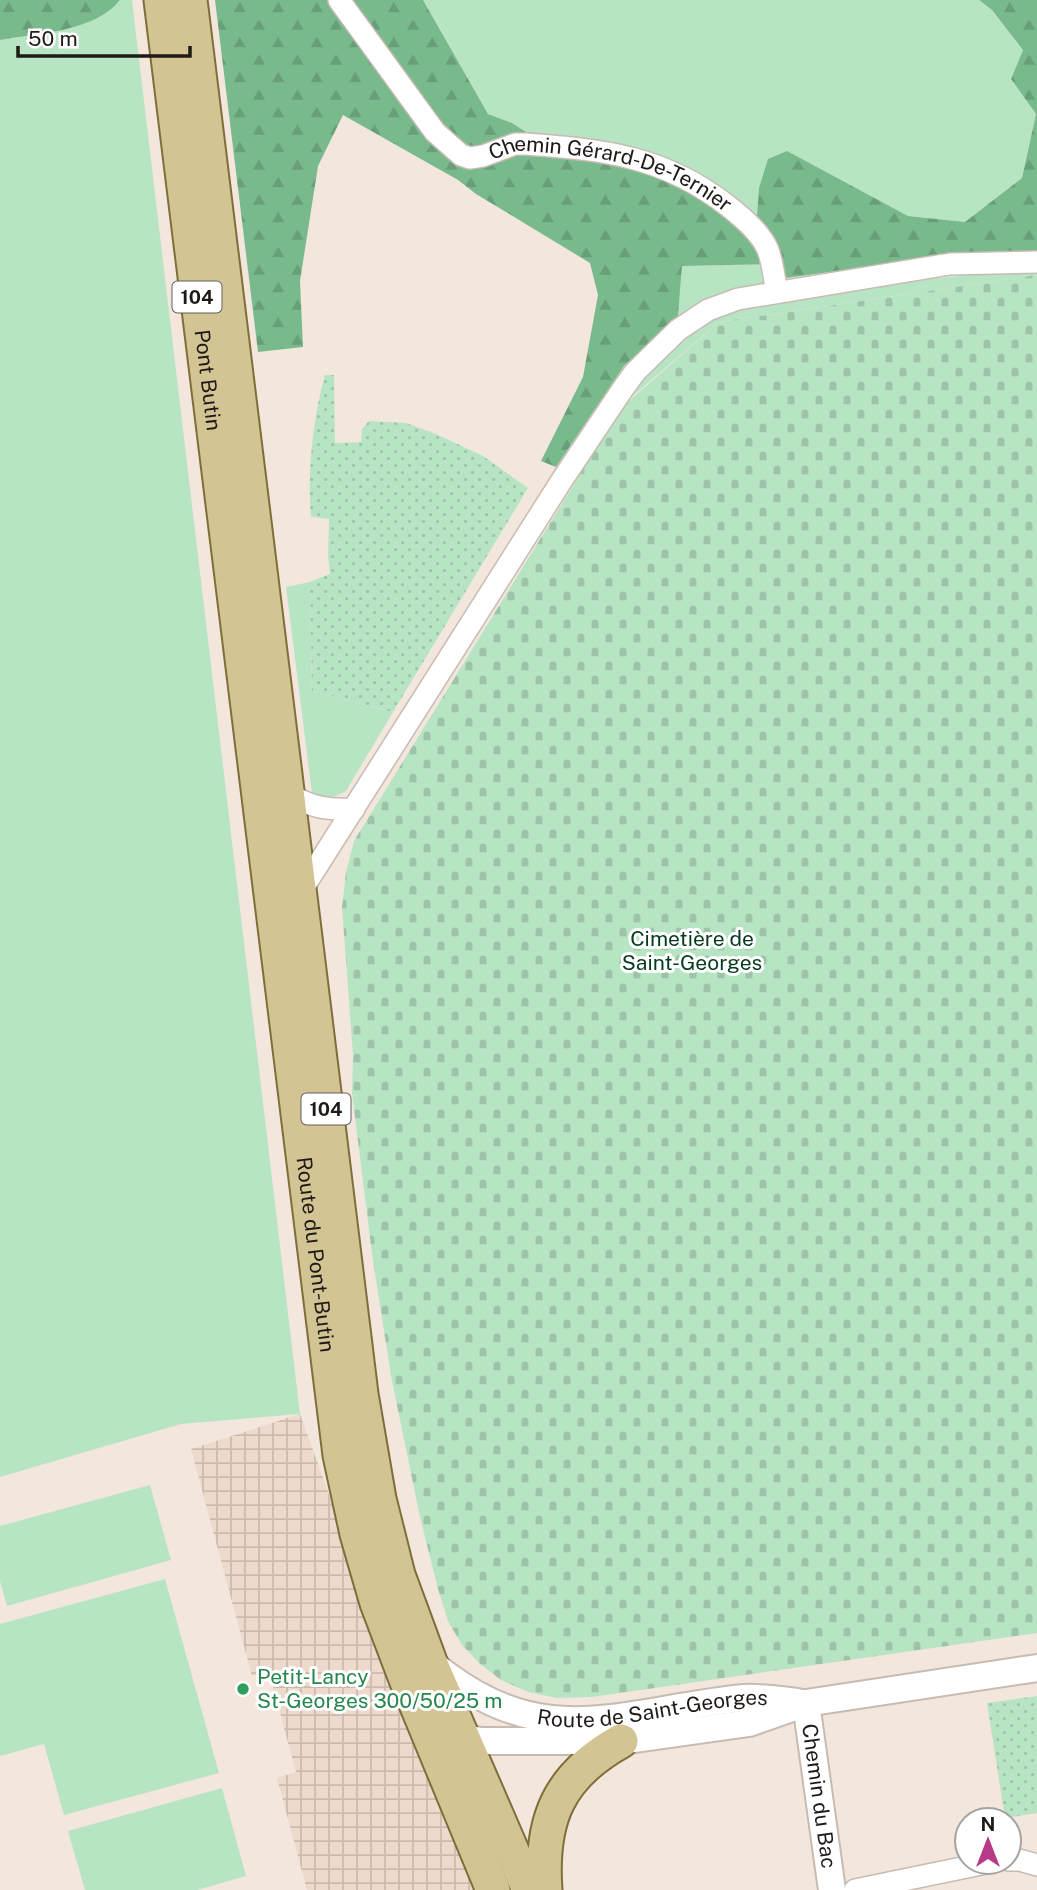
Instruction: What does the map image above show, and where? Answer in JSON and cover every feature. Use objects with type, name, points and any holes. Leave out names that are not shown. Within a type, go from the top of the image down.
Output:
[{"type":"main road","name":"Pont Butin","points":[[161,0],[248,592]]},
{"type":"main road","name":"Pont Butin","points":[[190,0],[248,592]]},
{"type":"main road","name":"Route du Pont-Butin","points":[[248,592],[288,793],[361,1394],[383,1518],[398,1575],[430,1661],[529,1890]]},
{"type":"main road","name":"Route du Pont-Butin","points":[[248,592],[340,1455],[357,1534],[377,1603],[426,1730],[493,1890]]},
{"type":"main road","points":[[545,1890],[546,1837],[557,1800],[582,1767],[621,1741]]},
{"type":"street","name":"Chemin Gérard-De-Ternier","points":[[339,0],[435,132],[461,155],[470,158],[483,156],[515,144],[526,144],[606,151],[658,165],[708,192],[751,226],[768,250],[777,292]]},
{"type":"street","points":[[300,893],[556,488],[635,372],[678,330],[708,310],[738,299],[950,264],[1037,262]]},
{"type":"street","points":[[288,793],[316,808],[355,809]]},
{"type":"street","name":"Route de Saint-Georges","points":[[430,1661],[453,1680],[490,1703],[558,1721],[601,1719],[747,1698],[806,1703]]},
{"type":"street","name":"Route de Saint-Georges","points":[[426,1730],[464,1739],[495,1742],[621,1741],[749,1723],[806,1703],[1037,1668]]},
{"type":"street","name":"Chemin du Bac","points":[[806,1703],[832,1890]]},
{"type":"street","points":[[856,1890],[953,1870]]},
{"type":"shaded area","points":[[300,1414],[452,1837],[474,1890],[307,1890],[277,1778],[296,1772],[269,1672],[252,1676],[191,1449]]},
{"type":"green space","points":[[0,0],[120,0],[109,11],[81,25],[0,40]]},
{"type":"green space","points":[[120,0],[132,0],[300,1414],[181,1424],[0,1477],[0,40],[81,25],[109,11]]},
{"type":"green space","points":[[215,0],[423,0],[488,114],[512,123],[526,132],[652,153],[684,168],[731,197],[757,217],[759,188],[768,159],[787,151],[908,216],[965,222],[1022,178],[1036,114],[1011,79],[1023,50],[992,10],[979,0],[1037,0],[1037,255],[972,252],[787,278],[781,264],[682,266],[678,316],[624,366],[556,467],[541,461],[583,377],[598,295],[590,263],[476,194],[458,180],[343,115],[318,166],[300,281],[303,347],[258,352]]},
{"type":"green space","points":[[423,0],[979,0],[992,10],[1023,50],[1011,79],[1036,114],[1022,178],[965,222],[908,216],[786,151],[759,188],[758,218],[731,197],[586,140],[526,132],[512,123],[488,114]]},
{"type":"green space","points":[[764,264],[764,285],[723,293],[678,316],[682,266]]},
{"type":"green space","points":[[1037,271],[1037,275],[719,322],[628,400],[647,375],[681,340],[707,322],[731,311],[765,303],[923,280]]},
{"type":"green space","name":"Cimetière de Saint-Georges","points":[[1037,275],[1037,1633],[592,1697],[557,1698],[528,1692],[501,1680],[480,1664],[462,1645],[448,1621],[420,1517],[391,1376],[372,1254],[352,1093],[353,1055],[342,907],[346,872],[354,841],[621,408],[719,322]]},
{"type":"green space","points":[[325,375],[334,375],[335,443],[361,442],[362,429],[369,421],[406,423],[483,456],[528,488],[393,712],[312,691],[310,582],[330,574],[329,519],[311,517],[310,500],[312,445]]},
{"type":"green space","points":[[310,582],[312,691],[393,712],[346,791],[329,797],[312,793],[286,587]]},
{"type":"green space","points":[[150,1485],[171,1560],[7,1606],[0,1581],[0,1526]]},
{"type":"green space","points":[[165,1579],[219,1773],[64,1815],[44,1744],[0,1756],[0,1624]]},
{"type":"green space","points":[[1037,1696],[1037,1813],[1023,1815],[1023,1806],[1003,1806],[987,1703]]},
{"type":"green space","points":[[222,1788],[246,1876],[197,1890],[85,1890],[68,1831]]},
{"type":"place","name":"Petit-Lancy St-Georges 300/50/25 m","points":[[243,1689]]}]
